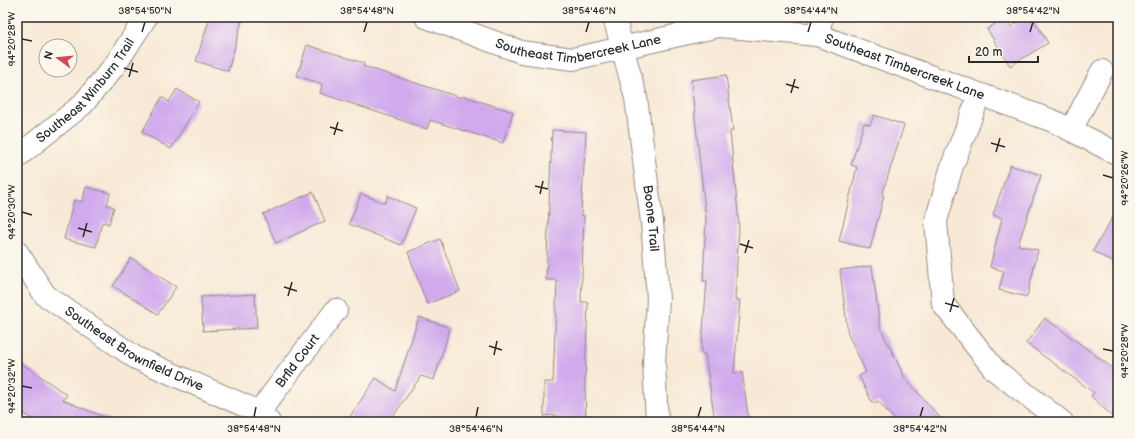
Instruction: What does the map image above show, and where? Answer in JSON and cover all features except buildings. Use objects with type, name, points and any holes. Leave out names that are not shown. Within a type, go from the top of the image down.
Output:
[{"type":"street","name":"Southeast Winburn Trail","points":[[17,157],[82,105],[115,64],[146,17]]},
{"type":"street","name":"Southeast Timbercreek Lane","points":[[426,17],[521,52],[573,59],[719,26],[819,26],[979,96],[1053,121],[1118,154]]},
{"type":"street","name":"Boone Trail","points":[[614,17],[636,98],[652,222],[658,299],[654,362],[657,422]]},
{"type":"street","points":[[1071,130],[1102,71]]},
{"type":"street","points":[[979,96],[952,166],[936,221],[943,304],[995,370],[1062,422]]},
{"type":"street","name":"Southeast Brownfield Drive","points":[[17,252],[45,295],[136,358],[264,417]]},
{"type":"street","name":"Brfld Court","points":[[264,417],[336,310]]}]
